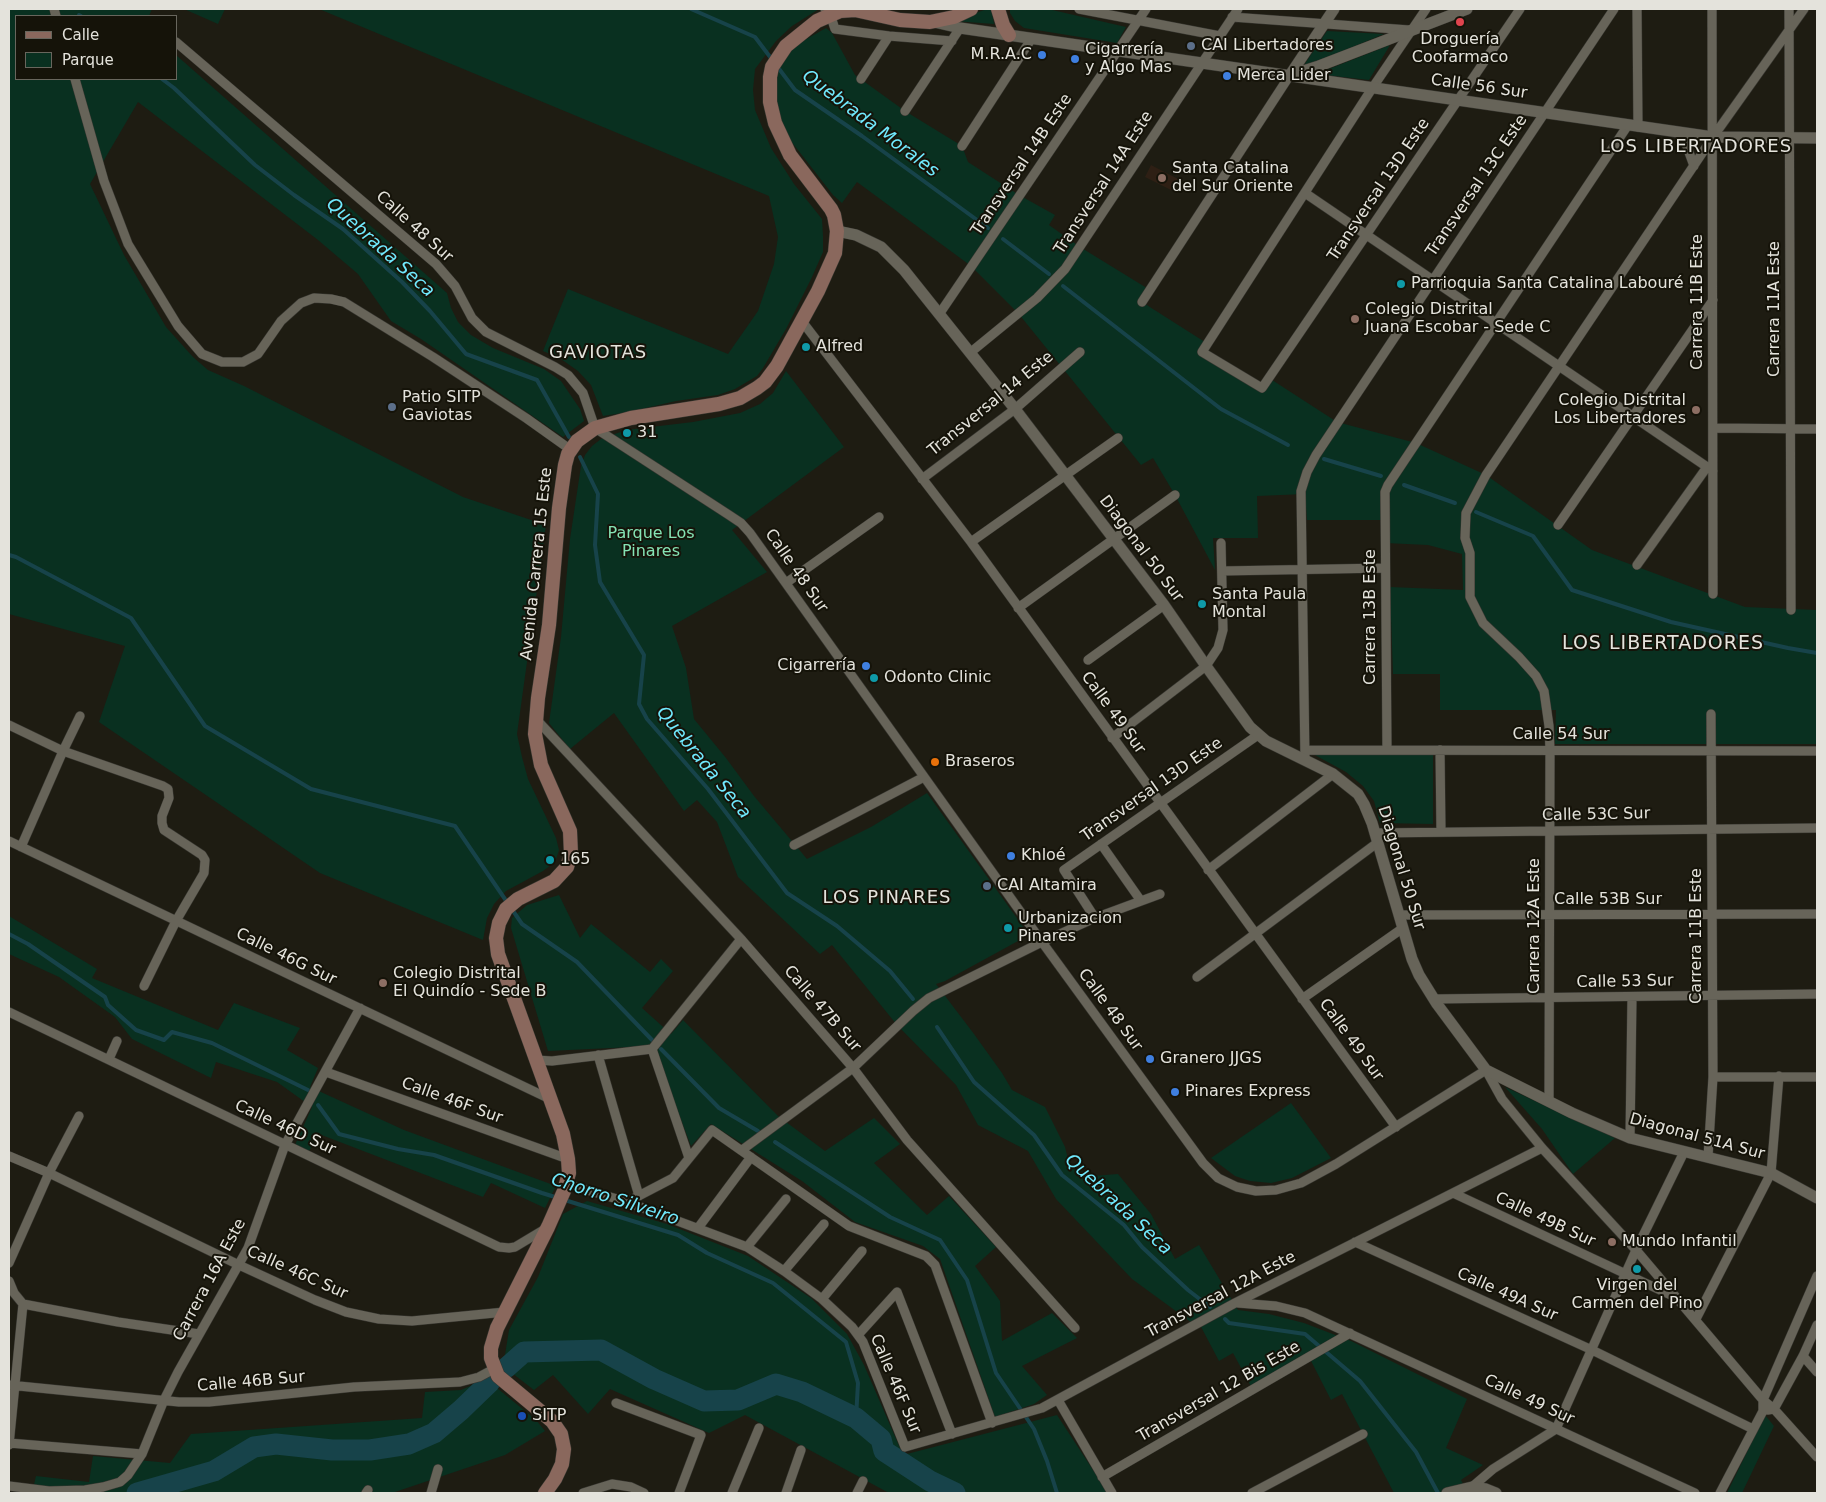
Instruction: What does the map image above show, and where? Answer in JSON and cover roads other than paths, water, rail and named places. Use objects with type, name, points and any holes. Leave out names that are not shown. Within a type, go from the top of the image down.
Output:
[{"type":"main road","name":"Avenida Carrera 15 Este","points":[[494,1369],[491,1348],[493,1338],[556,1210],[569,1173],[563,1134],[498,954],[496,930],[509,906],[518,899],[554,881],[567,867],[571,854],[570,831],[541,765],[535,734],[549,626],[562,478],[568,454],[577,441],[595,428],[610,423],[719,404],[749,394],[764,382],[777,366],[831,264],[835,253],[837,230],[834,215],[790,155],[779,134],[770,102],[775,61],[807,28],[828,11],[855,10],[900,20],[930,22],[954,17],[971,9]]},
{"type":"main road","points":[[998,9],[1003,25],[1009,35]]},
{"type":"main road","points":[[494,1369],[503,1380],[552,1421],[561,1434],[564,1449],[562,1464],[555,1479],[545,1493]]},
{"type":"street","points":[[1079,9],[1220,36]]},
{"type":"street","name":"Transversal 14B Este","points":[[940,313],[1146,9]]},
{"type":"street","name":"Transversal 14A Este","points":[[970,352],[1058,278],[1238,9]]},
{"type":"street","points":[[1142,302],[1334,9]]},
{"type":"street","points":[[1426,9],[1305,193],[1710,469],[1636,565]]},
{"type":"street","points":[[1290,75],[1319,66],[1467,9]]},
{"type":"street","name":"Transversal 13D Este","points":[[1305,193],[1202,352],[1262,388],[1520,9]]},
{"type":"street","name":"Transversal 13C Este","points":[[1305,755],[1301,491],[1307,472],[1316,455],[1614,9]]},
{"type":"street","points":[[1496,323],[1633,126],[1637,9]]},
{"type":"street","name":"Carrera 11B Este","points":[[1712,9],[1713,428],[1710,469],[1713,594]]},
{"type":"street","name":"Carrera 11A Este","points":[[1789,9],[1791,610]]},
{"type":"street","name":"Carrera 12A Este","points":[[1549,1101],[1550,750],[1544,696],[1540,684],[1525,663],[1483,623],[1473,604],[1469,586],[1470,553],[1465,538],[1466,513],[1470,502],[1486,475],[1559,366],[1713,137],[1804,9]]},
{"type":"street","points":[[828,11],[835,29],[889,36],[952,40]]},
{"type":"street","points":[[1232,17],[1412,30]]},
{"type":"street","name":"Calle 56 Sur","points":[[930,22],[960,28],[1682,133],[1713,137],[1817,138]]},
{"type":"street","points":[[905,111],[960,28]]},
{"type":"street","points":[[861,79],[889,36]]},
{"type":"street","points":[[962,146],[1032,38]]},
{"type":"street","name":"Calle 48 Sur","points":[[178,44],[436,264],[454,286],[472,318],[486,332],[568,375],[583,393],[595,428],[741,523],[754,538],[1042,942],[1186,1140],[1211,1171],[1228,1183],[1256,1191],[1276,1190],[1301,1183],[1336,1164],[1486,1070]]},
{"type":"street","points":[[75,80],[104,180],[128,244],[178,326],[202,354],[222,362],[243,362],[258,354],[281,321],[301,303],[314,298],[344,302],[433,357],[571,450]]},
{"type":"street","points":[[1682,133],[1694,166]]},
{"type":"street","name":"Diagonal 50 Sur","points":[[837,230],[856,234],[885,250],[940,313],[1114,539],[1164,606],[1244,720],[1258,735],[1305,755],[1358,794],[1368,812],[1419,975],[1434,999],[1486,1070],[1502,1099],[1542,1148],[1636,1250],[1696,1319],[1763,1400],[1774,1409],[1817,1458]]},
{"type":"street","points":[[1558,525],[1713,299]]},
{"type":"street","name":"Calle 49 Sur","points":[[801,320],[970,542],[1396,1126]]},
{"type":"street","name":"Carrera 13B Este","points":[[1387,750],[1385,492],[1388,484],[1496,323]]},
{"type":"street","name":"Transversal 14 Este","points":[[922,479],[1015,409],[1080,352]]},
{"type":"street","points":[[1713,428],[1817,429]]},
{"type":"street","points":[[970,542],[1118,438]]},
{"type":"street","points":[[1018,608],[1175,495]]},
{"type":"street","points":[[786,583],[880,517]]},
{"type":"street","points":[[1112,738],[1206,666],[1218,648],[1223,630],[1221,544]]},
{"type":"street","points":[[1222,571],[1385,568]]},
{"type":"street","points":[[1088,660],[1164,606]]},
{"type":"street","name":"Carrera 11B Este","points":[[1708,1157],[1712,1077],[1711,714]]},
{"type":"street","points":[[21,847],[80,716]]},
{"type":"street","name":"Calle 47B Sur","points":[[536,719],[741,939],[853,1068],[906,1140],[1075,1328]]},
{"type":"street","points":[[9,725],[63,751],[168,789],[169,798],[162,816],[164,830],[205,860],[204,873],[176,921],[144,986]]},
{"type":"street","name":"Transversal 13D Este","points":[[1095,918],[1064,870],[1258,735]]},
{"type":"street","name":"Calle 54 Sur","points":[[1305,755],[1387,750],[1817,751]]},
{"type":"street","points":[[1440,750],[1441,832]]},
{"type":"street","points":[[1208,870],[1333,774]]},
{"type":"street","points":[[794,845],[924,777]]},
{"type":"street","name":"Calle 53C Sur","points":[[1376,838],[1441,832],[1817,828]]},
{"type":"street","points":[[1198,977],[1376,838]]},
{"type":"street","name":"Calle 46G Sur","points":[[9,841],[550,1099]]},
{"type":"street","points":[[1101,844],[1141,901]]},
{"type":"street","points":[[742,1150],[853,1068],[929,998],[950,986],[1095,918],[1160,894]]},
{"type":"street","name":"Calle 53B Sur","points":[[1399,915],[1817,914]]},
{"type":"street","points":[[1302,999],[1403,928]]},
{"type":"street","points":[[536,1060],[552,1061],[652,1049],[741,939]]},
{"type":"street","name":"Calle 53 Sur","points":[[1434,999],[1817,994]]},
{"type":"street","points":[[1630,1138],[1632,997]]},
{"type":"street","name":"Carrera 16A Este","points":[[9,1486],[67,1491],[103,1487],[120,1482],[128,1475],[142,1454],[164,1400],[253,1237],[285,1145],[360,1008]]},
{"type":"street","name":"Calle 46D Sur","points":[[9,1012],[499,1247],[515,1247],[548,1227]]},
{"type":"street","points":[[109,1059],[117,1041]]},
{"type":"street","points":[[652,1049],[689,1158]]},
{"type":"street","points":[[598,1055],[640,1196]]},
{"type":"street","name":"Diagonal 51A Sur","points":[[1486,1070],[1572,1113],[1630,1138],[1771,1174],[1817,1198]]},
{"type":"street","name":"Calle 46F Sur","points":[[326,1072],[568,1159]]},
{"type":"street","points":[[1696,1319],[1771,1174],[1779,1076]]},
{"type":"street","points":[[1712,1077],[1817,1077]]},
{"type":"street","points":[[9,1260],[79,1116]]},
{"type":"street","points":[[626,1202],[673,1178],[712,1130],[849,1226],[926,1256],[935,1265],[992,1424]]},
{"type":"street","name":"Transversal 12A Este","points":[[905,1447],[1035,1411],[1235,1303],[1542,1148]]},
{"type":"street","points":[[1467,1488],[1556,1429],[1636,1250],[1684,1152]]},
{"type":"street","name":"Calle 46C Sur","points":[[9,1156],[330,1306],[379,1319],[412,1322],[505,1312]]},
{"type":"street","points":[[698,1228],[751,1156]]},
{"type":"street","name":"Calle 46F Sur","points":[[565,1188],[626,1202],[747,1247],[822,1299],[863,1342],[905,1447]]},
{"type":"street","name":"Calle 49B Sur","points":[[1453,1193],[1678,1299]]},
{"type":"street","points":[[747,1247],[786,1199]]},
{"type":"street","points":[[784,1271],[824,1224]]},
{"type":"street","name":"Calle 49A Sur","points":[[1355,1242],[1592,1350],[1753,1429]]},
{"type":"street","points":[[822,1299],[862,1251]]},
{"type":"street","points":[[1720,1493],[1762,1411],[1763,1400],[1817,1276]]},
{"type":"street","points":[[9,1281],[14,1293],[23,1304],[118,1322],[200,1334]]},
{"type":"street","points":[[858,1335],[897,1292],[952,1434]]},
{"type":"street","name":"Calle 49 Sur","points":[[1235,1303],[1290,1308],[1350,1333],[1695,1493]]},
{"type":"street","points":[[23,1304],[12,1385],[9,1444],[142,1454]]},
{"type":"street","points":[[1762,1411],[1774,1409],[1803,1356],[1817,1325]]},
{"type":"street","name":"Transversal 12 Bis Este","points":[[1102,1477],[1350,1333]]},
{"type":"street","points":[[1803,1356],[1817,1372]]},
{"type":"street","name":"Calle 46B Sur","points":[[12,1385],[164,1400],[209,1402],[354,1387],[460,1382],[479,1377],[494,1369]]},
{"type":"street","points":[[1058,1400],[1112,1493]]},
{"type":"street","points":[[616,1403],[701,1435],[679,1493]]},
{"type":"street","points":[[732,1493],[759,1428]]},
{"type":"street","points":[[1252,1493],[1363,1434]]},
{"type":"street","points":[[786,1493],[801,1450]]},
{"type":"street","points":[[431,1493],[438,1469]]},
{"type":"street","points":[[857,1493],[863,1481]]},
{"type":"street","points":[[583,1493],[612,1484],[631,1487],[644,1493]]},
{"type":"street","points":[[1447,1493],[1467,1488],[1486,1489],[1496,1493]]},
{"type":"waterway","name":"Quebrada Morales","points":[[691,9],[755,37],[795,90],[862,136],[988,228]]},
{"type":"waterway","name":"Quebrada Seca","points":[[163,80],[255,165],[343,229],[402,282],[430,311],[466,354],[537,380],[569,437]]},
{"type":"waterway","name":"Quebrada Morales","points":[[1003,239],[1049,274]]},
{"type":"waterway","name":"Quebrada Morales","points":[[1063,286],[1221,409],[1288,445]]},
{"type":"waterway","name":"Quebrada Seca","points":[[580,457],[598,494],[595,545],[600,582],[644,655],[639,704],[647,719],[708,789],[787,893],[837,926],[890,971],[913,999]]},
{"type":"waterway","name":"Quebrada Morales","points":[[1324,459],[1381,476]]},
{"type":"waterway","name":"Quebrada Morales","points":[[1404,485],[1455,503]]},
{"type":"waterway","name":"Quebrada Morales","points":[[1476,512],[1533,536],[1572,590],[1671,622],[1817,653]]},
{"type":"waterway","points":[[9,555],[131,618],[205,726],[311,789],[455,826],[522,924],[577,962],[653,1041]]},
{"type":"waterway","name":"Chorro Silveiro","points":[[9,934],[28,944],[105,997],[108,1005],[136,1030],[164,1040],[172,1032],[212,1043],[308,1090]]},
{"type":"waterway","name":"Quebrada Seca","points":[[937,1027],[974,1082],[1034,1135],[1062,1175],[1124,1225],[1142,1247],[1188,1290],[1210,1307]]},
{"type":"waterway","points":[[661,1049],[719,1108],[758,1131]]},
{"type":"waterway","name":"Chorro Silveiro","points":[[318,1105],[339,1134],[398,1149],[434,1155],[542,1193],[678,1235],[707,1253],[773,1283],[846,1342],[858,1383],[856,1418]]},
{"type":"waterway","points":[[775,1142],[890,1217],[940,1240],[967,1280],[996,1373],[1034,1429],[1057,1493]]},
{"type":"waterway","name":"Quebrada Seca","points":[[1225,1319],[1229,1323],[1305,1334],[1360,1381],[1416,1452],[1438,1493]]},
{"type":"waterway","points":[[506,1368],[524,1352],[601,1350],[654,1379],[704,1401],[738,1400],[776,1384],[802,1392],[856,1418],[881,1439],[884,1451],[930,1481],[955,1493]]},
{"type":"waterway","points":[[137,1493],[214,1471],[254,1447],[276,1444],[332,1450],[370,1450],[409,1444],[434,1433],[490,1382]]},
{"type":"place","name":"Droguería Coofarmaco","points":[[1460,22]]},
{"type":"place","name":"CAI Libertadores","points":[[1191,46]]},
{"type":"place","name":"M.R.A.C","points":[[1042,55]]},
{"type":"place","name":"Cigarrería y Algo Mas","points":[[1075,59]]},
{"type":"place","name":"Merca Lider","points":[[1227,76]]},
{"type":"place","name":"Santa Catalina del Sur Oriente","points":[[1162,178]]},
{"type":"place","name":"Parrioquia Santa Catalina Labouré","points":[[1401,284]]},
{"type":"place","name":"Colegio Distrital Juana Escobar - Sede C","points":[[1355,319]]},
{"type":"place","name":"Alfred","points":[[806,347]]},
{"type":"place","name":"Patio SITP Gaviotas","points":[[392,407]]},
{"type":"place","name":"Colegio Distrital Los Libertadores","points":[[1696,410]]},
{"type":"place","name":"31","points":[[627,433]]},
{"type":"place","name":"Santa Paula Montal","points":[[1202,604]]},
{"type":"place","name":"Cigarrería","points":[[866,666]]},
{"type":"place","name":"Odonto Clinic","points":[[874,678]]},
{"type":"place","name":"Braseros","points":[[935,762]]},
{"type":"place","name":"Khloé","points":[[1011,856]]},
{"type":"place","name":"165","points":[[550,860]]},
{"type":"place","name":"CAI Altamira","points":[[987,886]]},
{"type":"place","name":"Urbanizacion Pinares","points":[[1008,928]]},
{"type":"place","name":"Colegio Distrital El Quindío - Sede B","points":[[383,983]]},
{"type":"place","name":"Granero JJGS","points":[[1150,1059]]},
{"type":"place","name":"Pinares Express","points":[[1175,1092]]},
{"type":"place","name":"Mundo Infantil","points":[[1612,1242]]},
{"type":"place","name":"Virgen del Carmen del Pino","points":[[1637,1269]]},
{"type":"place","name":"SITP","points":[[522,1416]]},
{"type":"district","name":"LOS LIBERTADORES","points":[[1696,147]]},
{"type":"district","name":"GAVIOTAS","points":[[598,353]]},
{"type":"district","name":"LOS LIBERTADORES","points":[[1663,644]]},
{"type":"district","name":"LOS PINARES","points":[[887,898]]},
{"type":"park label","name":"Parque Los Pinares","points":[[651,543]]}]
